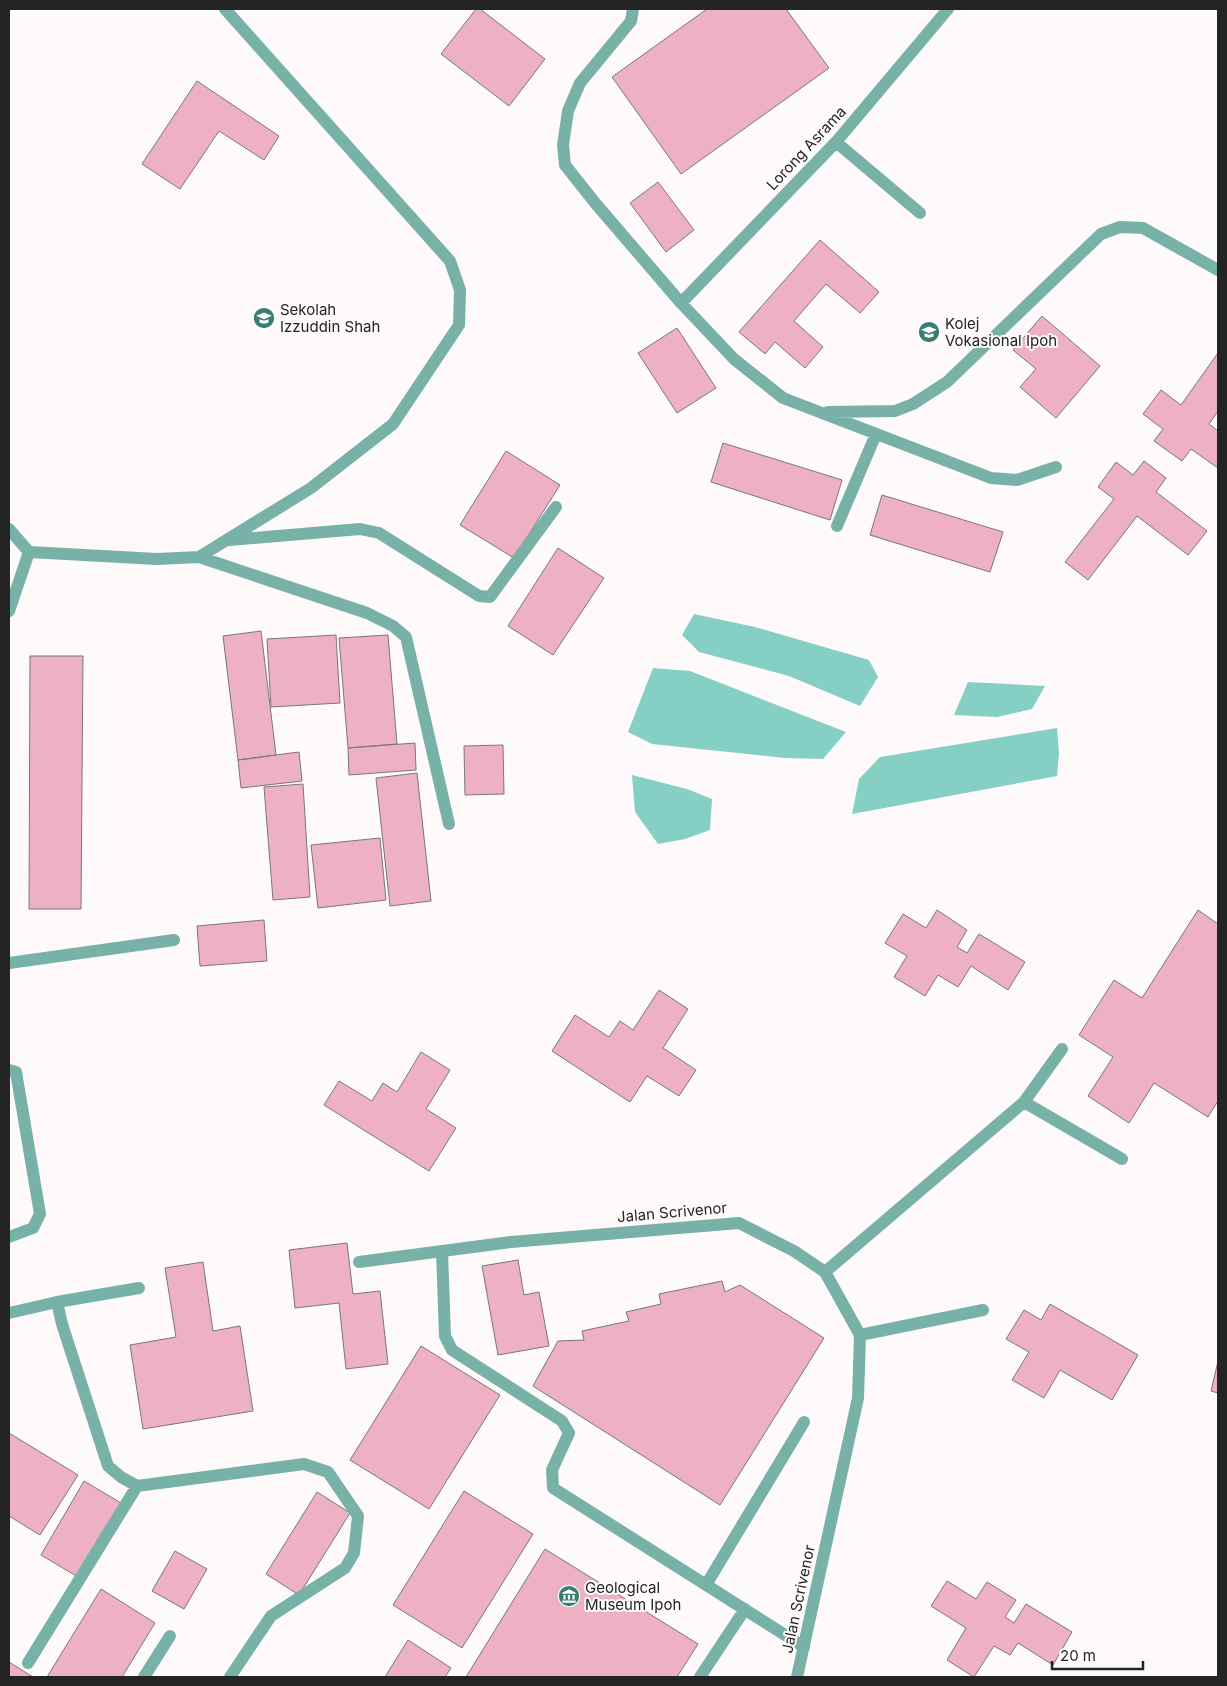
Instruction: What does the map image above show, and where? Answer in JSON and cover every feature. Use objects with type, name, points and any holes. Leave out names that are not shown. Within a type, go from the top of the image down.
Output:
[{"type":"street","points":[[199,557],[311,488],[393,424],[459,325],[460,290],[450,261],[225,9]]},
{"type":"street","points":[[634,9],[631,20],[580,83],[568,111],[563,145],[565,165],[681,303],[734,359],[783,398],[991,478],[1017,480],[1056,467]]},
{"type":"street","name":"Lorong Asrama","points":[[681,303],[836,142],[948,9]]},
{"type":"street","points":[[836,142],[920,213]]},
{"type":"street","points":[[820,412],[895,410],[913,404],[947,382],[1101,234],[1120,227],[1142,228],[1218,270]]},
{"type":"street","points":[[837,526],[876,434]]},
{"type":"street","points":[[226,540],[360,529],[379,532],[479,596],[490,597],[556,507]]},
{"type":"street","points":[[9,529],[29,552],[158,559],[199,557],[367,613],[392,626],[406,637],[450,824]]},
{"type":"street","points":[[9,611],[29,552]]},
{"type":"street","points":[[9,963],[174,940]]},
{"type":"street","points":[[825,1272],[1024,1102],[1062,1049]]},
{"type":"street","points":[[9,1070],[16,1072],[40,1214],[33,1228],[9,1237]]},
{"type":"street","points":[[1024,1102],[1122,1159]]},
{"type":"street","name":"Jalan Scrivenor","points":[[359,1262],[511,1242],[738,1222],[794,1251],[825,1272],[860,1335],[858,1398],[798,1677]]},
{"type":"street","points":[[442,1251],[445,1336],[452,1350],[562,1421],[569,1433],[552,1470],[553,1488],[804,1647]]},
{"type":"street","points":[[9,1313],[57,1302],[139,1288]]},
{"type":"street","points":[[57,1302],[108,1466],[121,1477],[137,1486],[304,1464],[328,1472],[358,1516],[354,1553],[345,1568],[271,1616],[230,1677]]},
{"type":"street","points":[[860,1335],[983,1310]]},
{"type":"street","points":[[706,1585],[804,1422]]},
{"type":"street","points":[[28,1663],[137,1486]]},
{"type":"street","points":[[700,1677],[745,1610]]},
{"type":"street","points":[[144,1677],[170,1636]]},
{"type":"shaded area","points":[[694,614],[755,627],[869,660],[878,677],[860,706],[789,676],[699,652],[682,635]]},
{"type":"shaded area","points":[[653,668],[690,671],[846,732],[823,759],[785,758],[652,744],[628,732]]},
{"type":"shaded area","points":[[968,682],[1045,686],[1032,709],[997,717],[954,715]]},
{"type":"shaded area","points":[[1057,728],[1059,753],[1057,776],[852,814],[859,779],[880,757]]},
{"type":"shaded area","points":[[632,775],[687,789],[712,799],[710,830],[685,839],[658,844],[635,812]]},
{"type":"building","points":[[476,9],[480,9],[545,59],[509,106],[441,54]]},
{"type":"building","points":[[707,9],[786,9],[829,68],[681,174],[612,77]]},
{"type":"building","points":[[197,81],[279,136],[264,160],[219,131],[180,189],[142,164]]},
{"type":"building","points":[[658,182],[694,230],[666,252],[630,203]]},
{"type":"building","points":[[820,240],[879,292],[860,313],[826,284],[794,321],[823,347],[805,368],[775,342],[765,354],[739,332]]},
{"type":"building","points":[[1042,316],[1100,366],[1056,418],[1020,387],[1036,369],[1013,350]]},
{"type":"building","points":[[677,328],[716,388],[677,413],[638,353]]},
{"type":"building","points":[[1218,353],[1218,411],[1209,424],[1218,431],[1218,468],[1191,449],[1182,461],[1154,441],[1163,429],[1143,414],[1161,390],[1181,405]]},
{"type":"building","points":[[723,443],[842,480],[830,520],[711,482]]},
{"type":"building","points":[[506,451],[560,485],[514,558],[460,525]]},
{"type":"building","points":[[1144,461],[1166,478],[1156,492],[1207,531],[1188,555],[1137,516],[1088,580],[1065,562],[1114,499],[1098,487],[1116,462],[1133,475]]},
{"type":"building","points":[[882,495],[1003,532],[990,572],[870,535]]},
{"type":"building","points":[[558,548],[604,578],[553,655],[508,626]]},
{"type":"building","points":[[261,631],[276,755],[238,760],[223,636]]},
{"type":"building","points":[[336,635],[340,703],[271,707],[267,639]]},
{"type":"building","points":[[388,635],[397,744],[348,748],[339,638]]},
{"type":"building","points":[[30,656],[83,656],[81,909],[29,909]]},
{"type":"building","points":[[415,743],[416,770],[349,775],[348,748]]},
{"type":"building","points":[[503,745],[504,794],[465,795],[464,746]]},
{"type":"building","points":[[299,752],[302,781],[241,788],[238,760]]},
{"type":"building","points":[[417,773],[431,901],[390,906],[376,778]]},
{"type":"building","points":[[303,784],[310,897],[273,900],[264,787]]},
{"type":"building","points":[[380,838],[386,900],[318,908],[311,845]]},
{"type":"building","points":[[937,910],[967,930],[957,947],[967,953],[979,934],[1025,962],[1008,990],[971,966],[958,987],[938,975],[925,996],[894,977],[907,956],[885,943],[903,914],[926,928]]},
{"type":"building","points":[[1198,910],[1218,924],[1218,1101],[1208,1117],[1154,1083],[1129,1123],[1088,1096],[1113,1057],[1079,1035],[1114,980],[1142,998]]},
{"type":"building","points":[[264,920],[267,961],[200,966],[197,926]]},
{"type":"building","points":[[659,990],[688,1009],[663,1048],[696,1070],[679,1096],[647,1076],[630,1102],[552,1051],[575,1015],[609,1037],[620,1021],[633,1030]]},
{"type":"building","points":[[421,1052],[450,1070],[426,1109],[456,1128],[429,1171],[324,1105],[339,1081],[372,1101],[383,1083],[397,1092]]},
{"type":"building","points":[[347,1243],[353,1294],[380,1291],[388,1364],[346,1369],[339,1303],[295,1308],[289,1250]]},
{"type":"building","points":[[518,1260],[524,1295],[539,1292],[549,1346],[498,1355],[482,1266]]},
{"type":"building","points":[[203,1262],[213,1331],[240,1326],[253,1411],[143,1429],[130,1345],[176,1337],[165,1268]]},
{"type":"building","points":[[722,1281],[725,1292],[740,1285],[824,1338],[720,1505],[533,1386],[558,1341],[584,1340],[582,1331],[629,1321],[626,1312],[661,1304],[659,1294]]},
{"type":"building","points":[[1050,1304],[1138,1355],[1112,1400],[1060,1370],[1044,1398],[1012,1380],[1029,1352],[1006,1339],[1024,1310],[1041,1320]]},
{"type":"building","points":[[421,1346],[500,1395],[429,1509],[350,1460]]},
{"type":"building","points":[[1218,1361],[1218,1393],[1211,1391]]},
{"type":"building","points":[[9,1433],[78,1475],[40,1535],[9,1516]]},
{"type":"building","points":[[84,1481],[121,1503],[78,1577],[41,1555]]},
{"type":"building","points":[[464,1491],[533,1534],[462,1648],[393,1605]]},
{"type":"building","points":[[317,1492],[350,1513],[299,1595],[266,1574]]},
{"type":"building","name":"Geological Museum Ipoh","points":[[545,1549],[698,1644],[677,1677],[466,1677]]},
{"type":"building","points":[[175,1551],[207,1569],[184,1609],[152,1591]]},
{"type":"building","points":[[947,1581],[976,1599],[987,1582],[1016,1600],[1005,1617],[1014,1623],[1026,1604],[1072,1632],[1053,1665],[1018,1643],[1010,1655],[994,1646],[974,1677],[947,1660],[966,1628],[931,1606]]},
{"type":"building","points":[[101,1589],[155,1623],[122,1677],[47,1677]]},
{"type":"building","points":[[408,1640],[451,1668],[445,1677],[385,1677]]},
{"type":"building","points":[[9,1662],[33,1677],[9,1677]]},
{"type":"place","name":"Sekolah Izzuddin Shah","points":[[264,318]]},
{"type":"place","name":"Kolej Vokasional Ipoh","points":[[929,332]]},
{"type":"place","name":"Geological Museum Ipoh","points":[[569,1596]]}]
